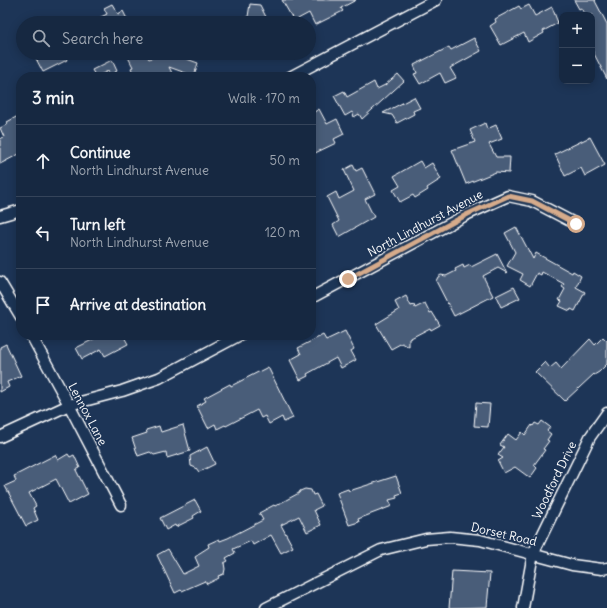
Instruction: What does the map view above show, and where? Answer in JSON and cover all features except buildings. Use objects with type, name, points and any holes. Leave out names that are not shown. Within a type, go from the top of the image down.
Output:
[{"type":"street","points":[[299,72],[436,0]]},
{"type":"street","name":"North Lindhurst Avenue","points":[[316,295],[468,214],[508,196],[532,201],[576,224]]},
{"type":"street","points":[[0,216],[16,211]]},
{"type":"street","points":[[0,282],[16,309]]},
{"type":"street","name":"Lennox Lane","points":[[34,340],[121,505]]},
{"type":"street","points":[[0,437],[69,405],[122,392],[159,378],[231,340]]},
{"type":"street","name":"Woodford Drive","points":[[523,608],[533,554],[590,436],[607,413]]},
{"type":"street","name":"Dorset Road","points":[[266,608],[381,550],[426,539],[450,537],[480,540],[572,565],[602,569],[607,568]]},
{"type":"route","points":[[348,279],[468,214],[508,196],[532,201],[576,224]]}]
